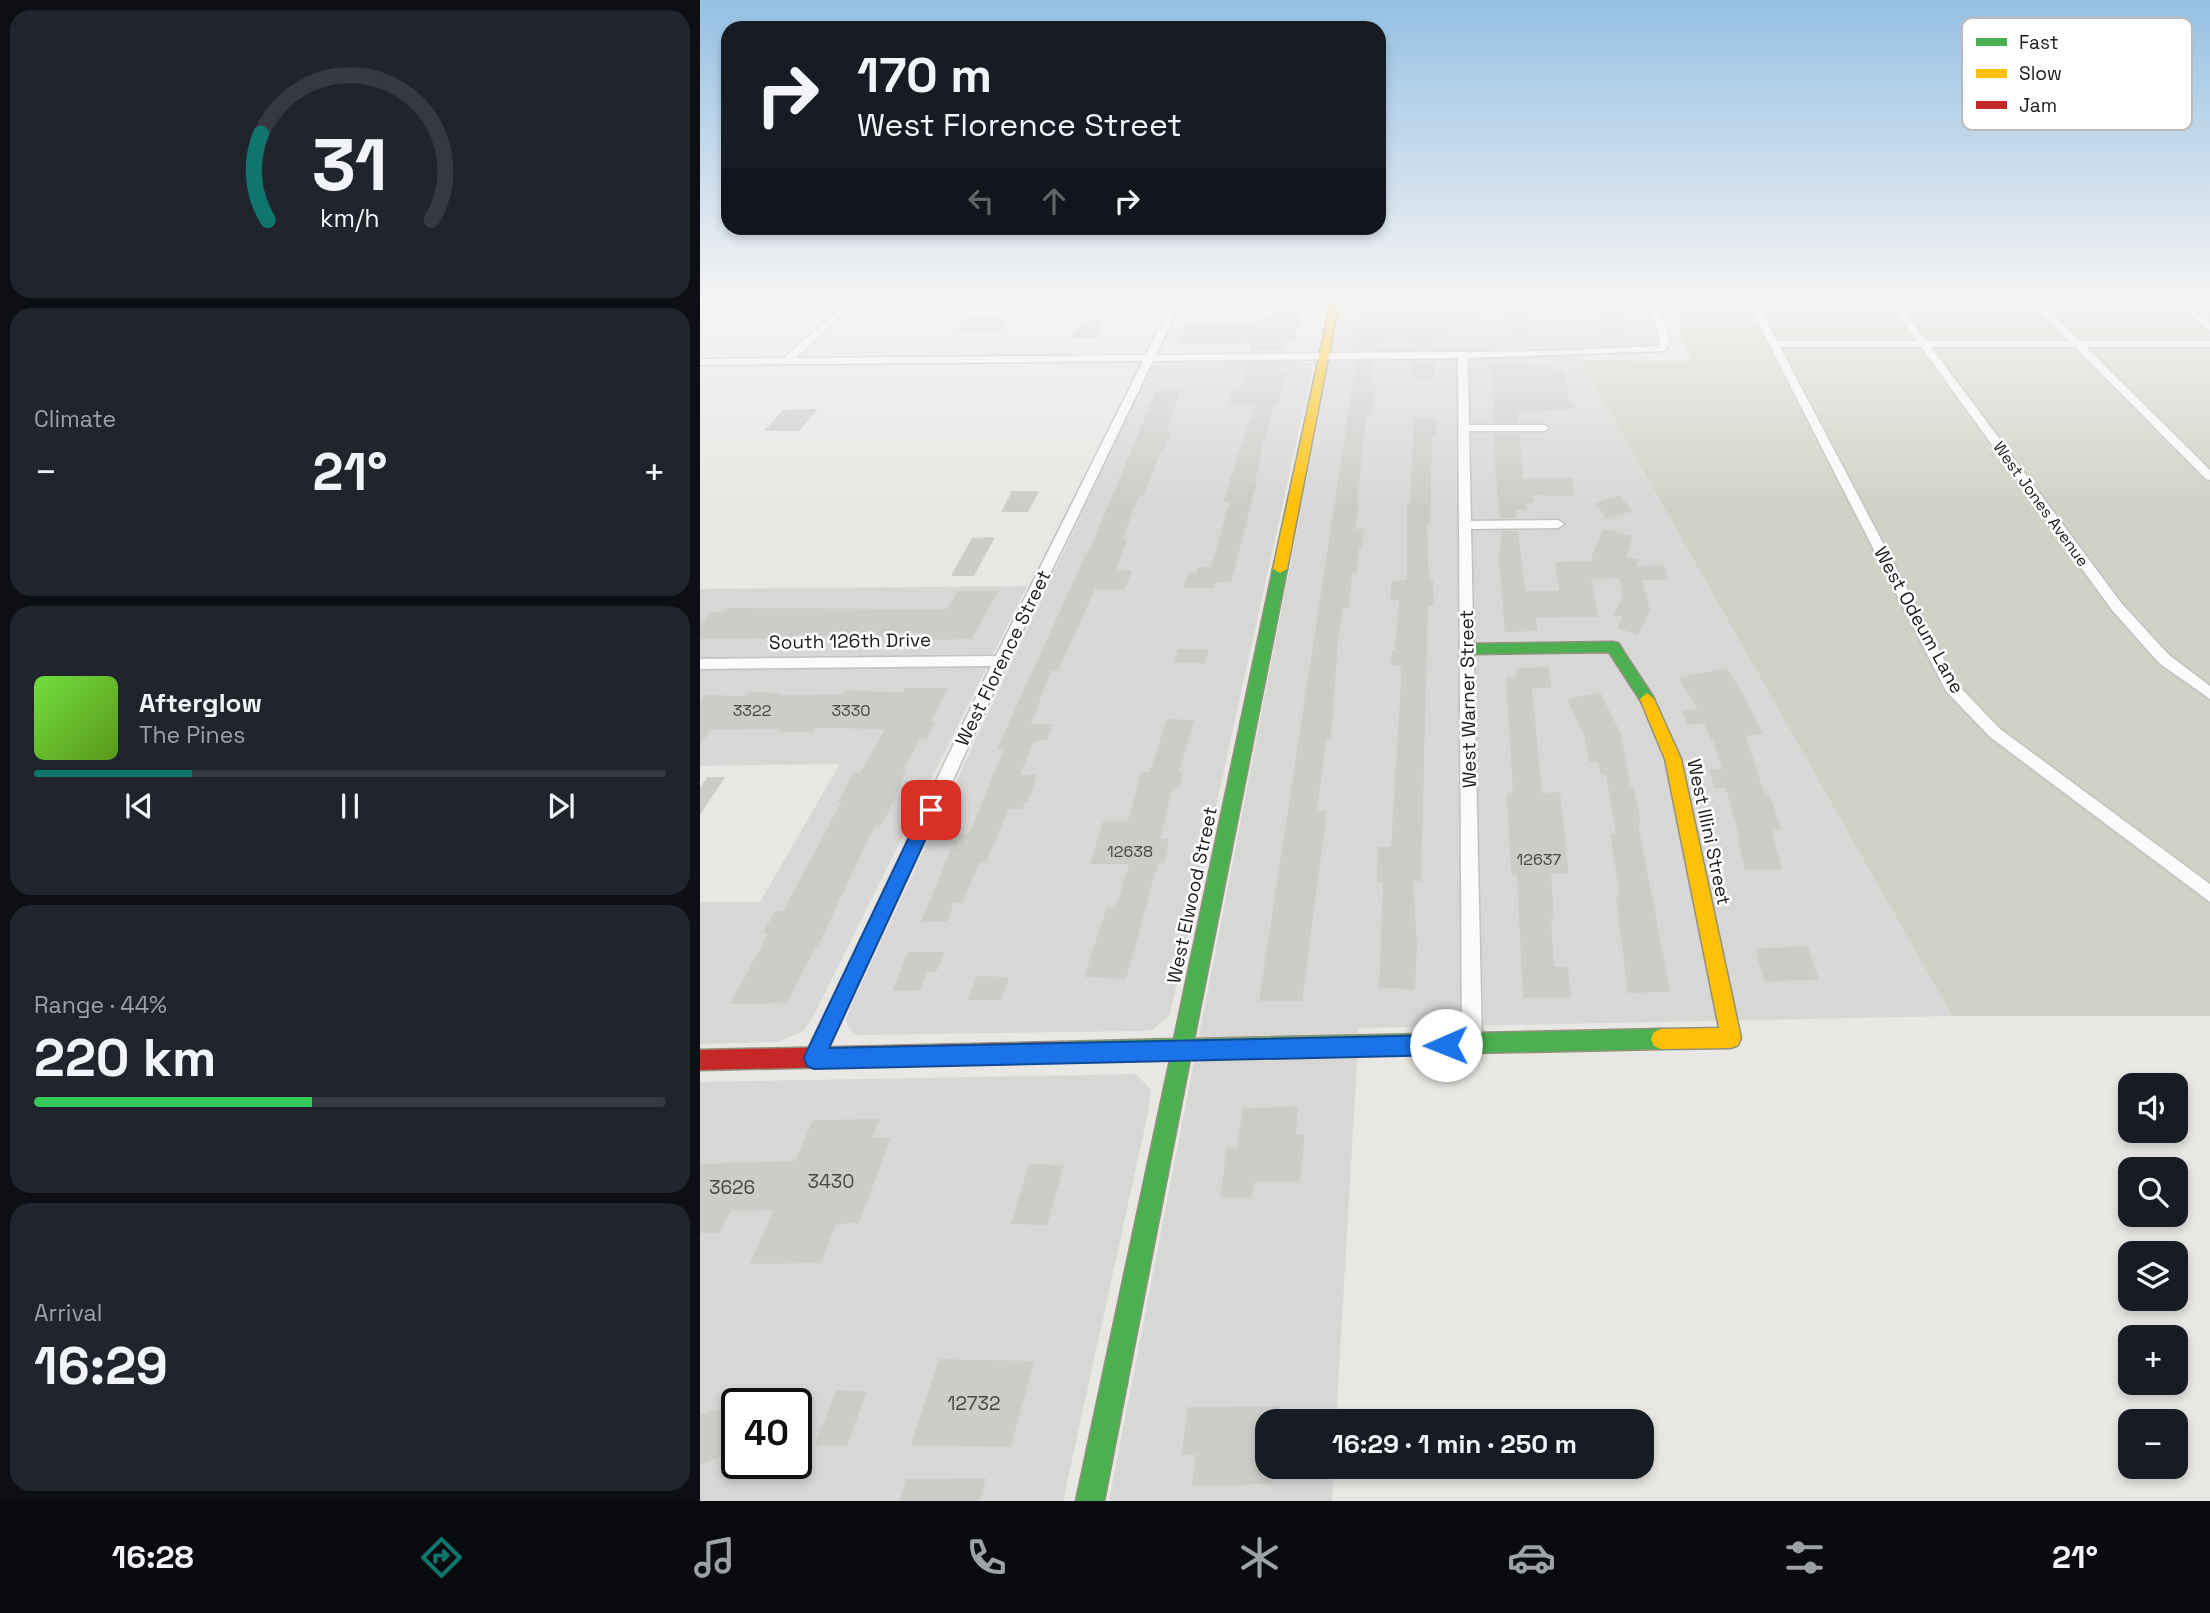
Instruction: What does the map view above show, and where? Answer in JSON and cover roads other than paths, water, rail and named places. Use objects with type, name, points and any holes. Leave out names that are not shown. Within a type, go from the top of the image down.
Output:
[{"type":"street","name":"West Florence Street","points":[[814,1058],[1143,367]]},
{"type":"street","name":"West Elwood Street","points":[[1090,1501],[1322,367]]},
{"type":"street","name":"West Warner Street","points":[[1463,367],[1472,1044]]},
{"type":"street","name":"West Odeum Lane","points":[[1785,367],[1951,687],[1995,733],[2210,894]]},
{"type":"street","name":"West Jones Avenue","points":[[1941,367],[2117,607],[2164,659],[2210,694]]},
{"type":"street","points":[[2100,367],[2210,477]]},
{"type":"street","points":[[1464,428],[1544,428]]},
{"type":"street","points":[[1464,525],[1558,524]]},
{"type":"street","name":"West Illini Street","points":[[1468,649],[1613,647],[1652,706],[1673,759],[1731,1038],[1472,1044]]},
{"type":"street","name":"South 126th Drive","points":[[700,664],[1001,661]]},
{"type":"street","points":[[700,1060],[1472,1044]]}]
